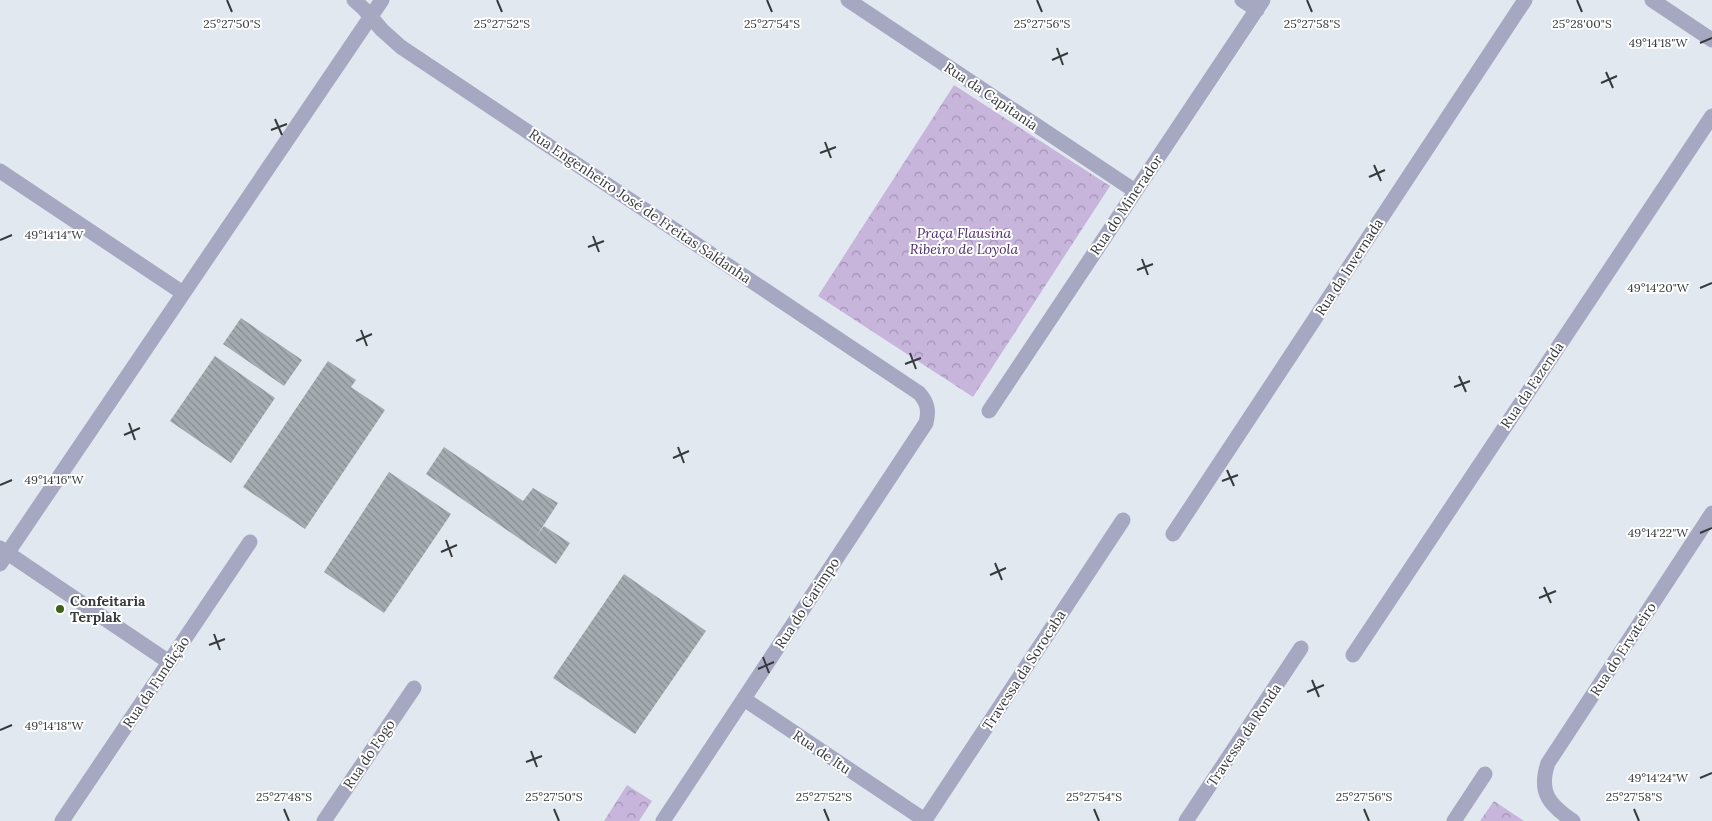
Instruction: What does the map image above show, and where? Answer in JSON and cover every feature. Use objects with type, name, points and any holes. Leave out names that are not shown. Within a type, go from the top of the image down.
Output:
[{"type":"street","name":"Rua Engenheiro José de Freitas Saldanha","points":[[354,0],[401,47],[919,393],[926,400],[928,408]]},
{"type":"street","points":[[168,662],[2,555],[183,294],[382,0]]},
{"type":"street","name":"Rua da Capitania","points":[[848,0],[1135,191]]},
{"type":"street","points":[[1242,0],[1260,5]]},
{"type":"street","name":"Rua da Invernada","points":[[1173,534],[1525,0]]},
{"type":"street","points":[[1652,0],[1712,40]]},
{"type":"street","name":"Rua do Minerador","points":[[989,410],[1260,5]]},
{"type":"street","name":"Rua da Fazenda","points":[[1353,655],[1712,116]]},
{"type":"street","points":[[0,171],[183,294]]},
{"type":"street","name":"Rua do Garimpo","points":[[663,821],[926,423],[928,408]]},
{"type":"street","name":"Rua do Ervateiro","points":[[1573,821],[1550,802],[1544,788],[1544,776],[1548,763],[1712,513]]},
{"type":"street","name":"Travessa da Sorocaba","points":[[925,821],[1122,520]]},
{"type":"street","name":"Rua da Fundição","points":[[62,821],[250,542]]},
{"type":"street","name":"Travessa da Ronda","points":[[1186,821],[1301,648]]},
{"type":"street","name":"Rua do Fogo","points":[[324,821],[414,688]]},
{"type":"street","name":"Rua de Itu","points":[[744,699],[925,821]]},
{"type":"street","points":[[1454,821],[1485,774]]},
{"type":"green space","name":"Praça Flausina Ribeiro de Loyola","points":[[954,85],[1110,186],[973,397],[818,296]]},
{"type":"green space","points":[[627,785],[652,801],[639,821],[604,821]]},
{"type":"green space","points":[[1494,801],[1524,821],[1480,821]]},
{"type":"building","points":[[241,318],[302,360],[284,386],[223,344]]},
{"type":"building","points":[[215,356],[275,398],[231,463],[170,421]]},
{"type":"building","points":[[328,361],[356,380],[351,387],[385,410],[305,529],[243,487]]},
{"type":"building","points":[[444,447],[523,501],[533,488],[558,503],[536,537],[544,526],[570,543],[556,564],[426,474]]},
{"type":"building","points":[[389,472],[451,514],[384,613],[324,572]]},
{"type":"building","points":[[624,574],[706,631],[635,734],[553,678]]},
{"type":"place","name":"Confeitaria Terplak","points":[[60,609]]}]
